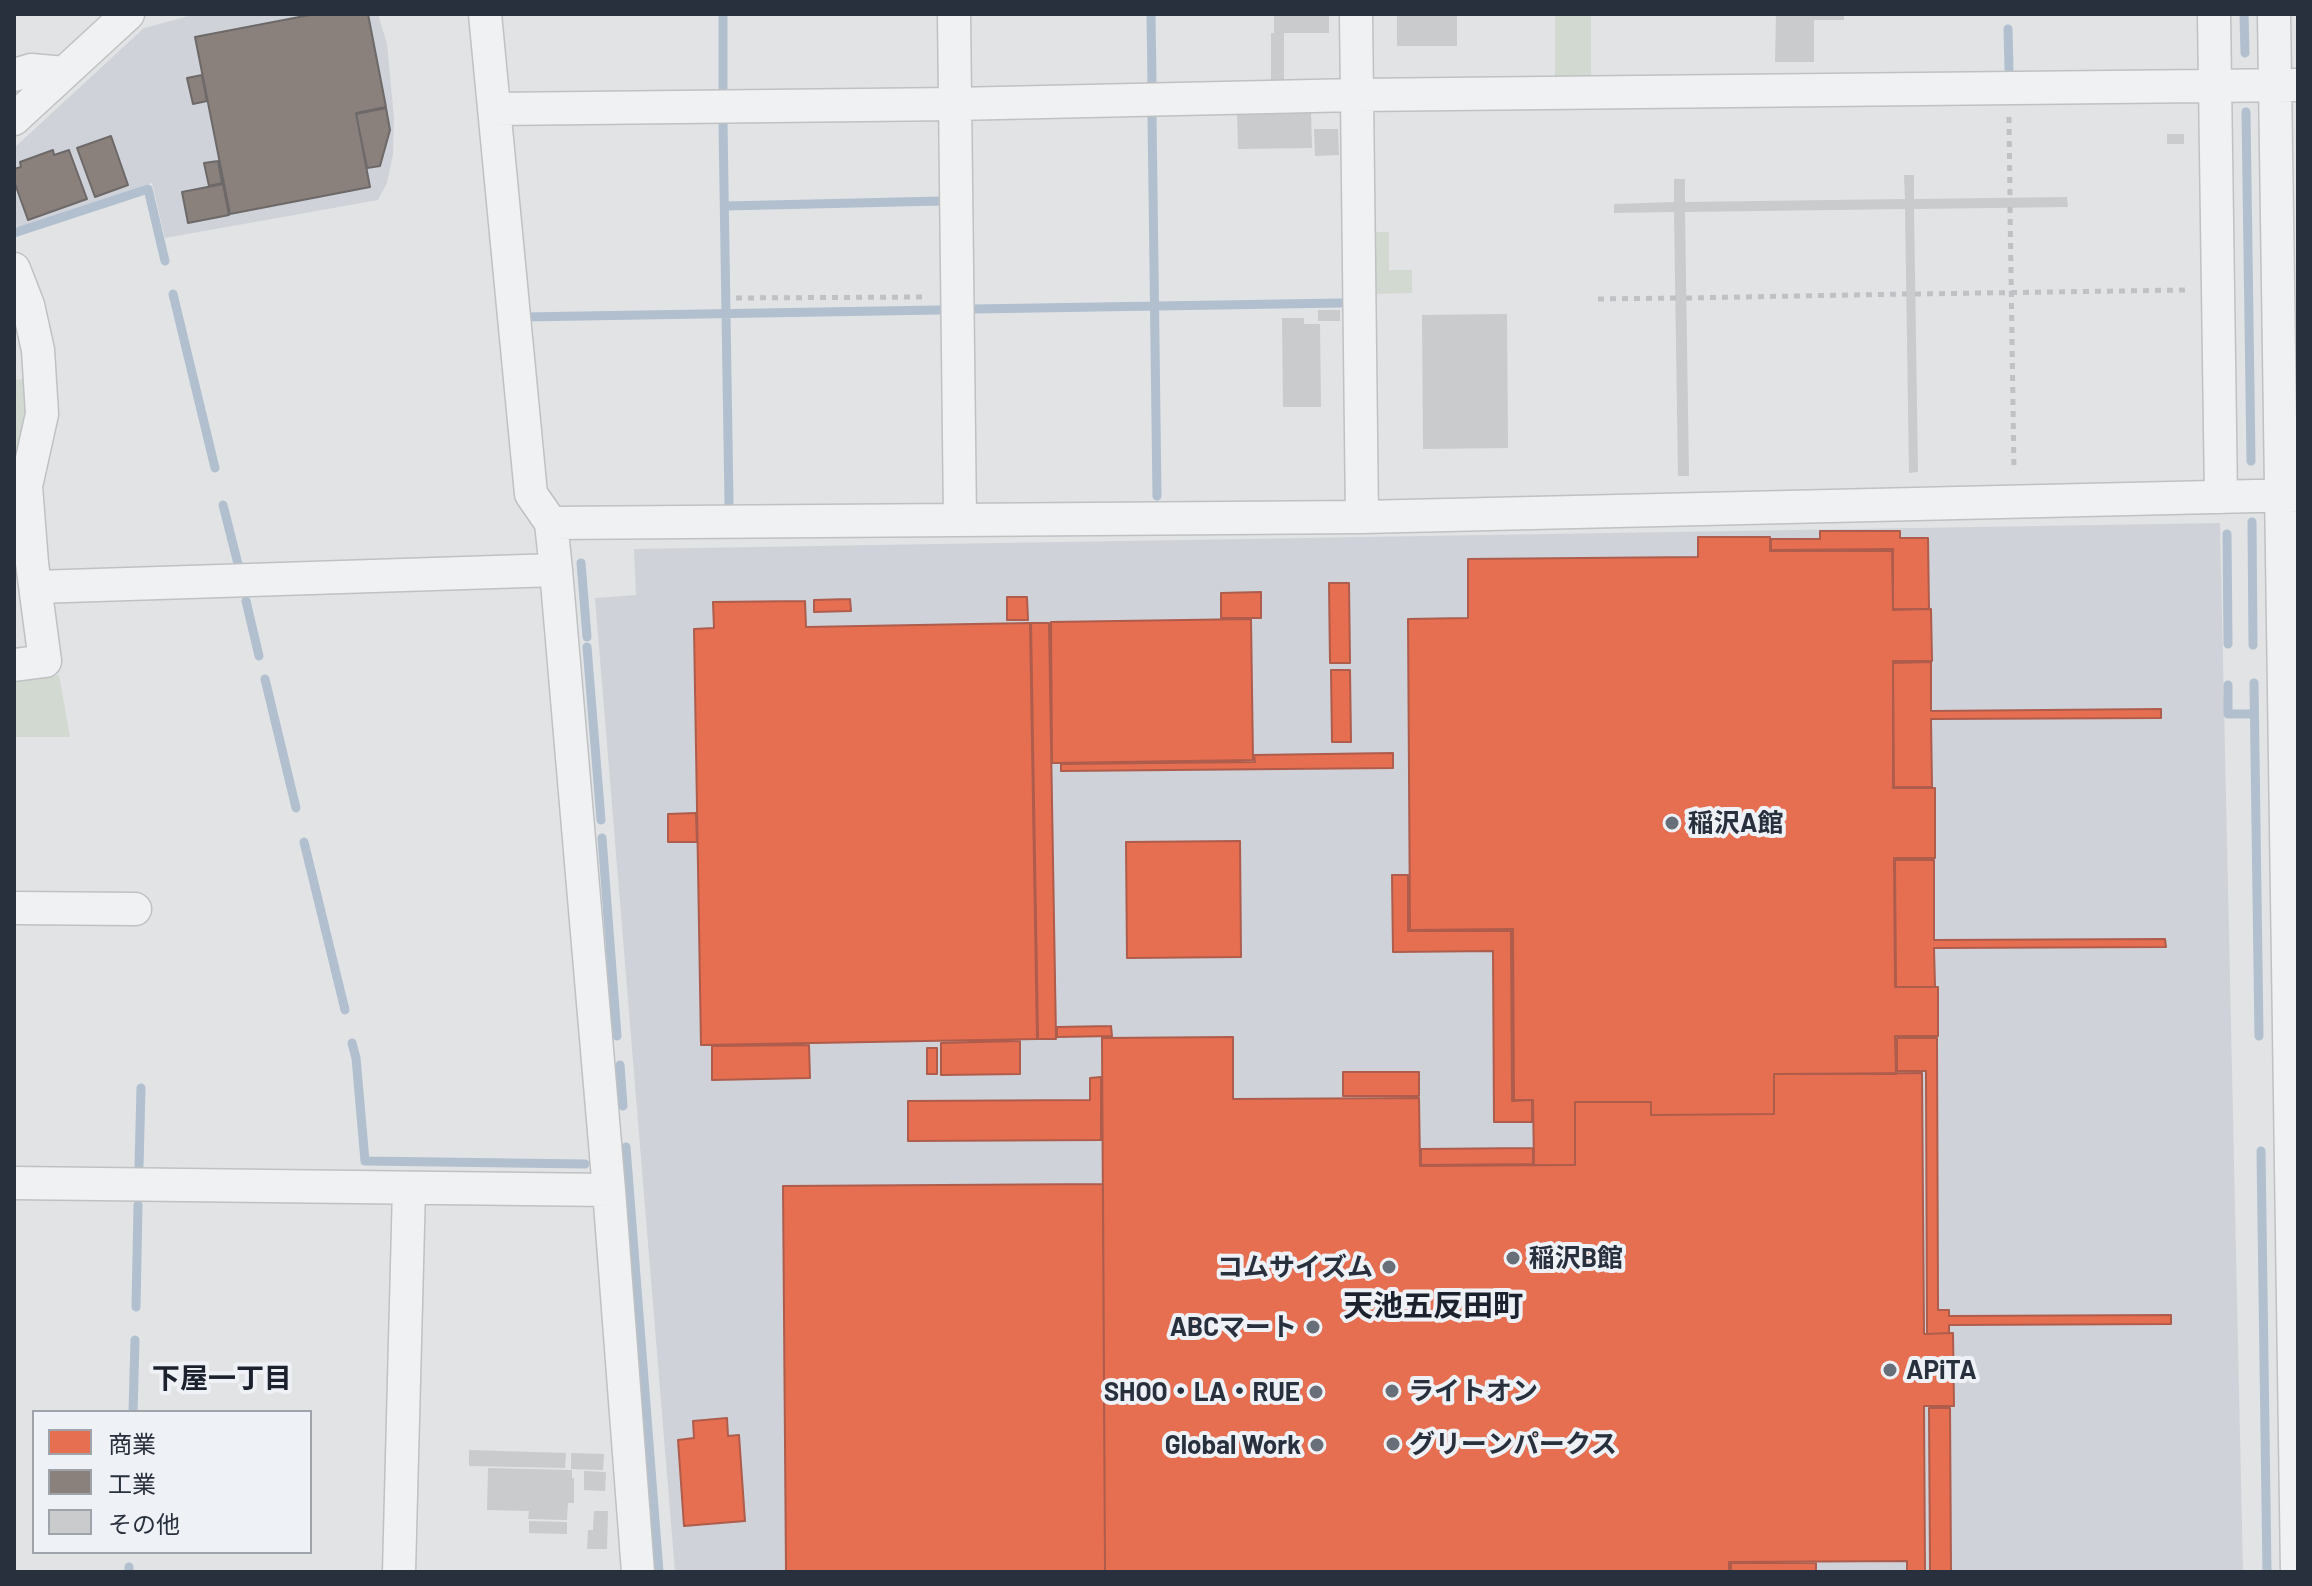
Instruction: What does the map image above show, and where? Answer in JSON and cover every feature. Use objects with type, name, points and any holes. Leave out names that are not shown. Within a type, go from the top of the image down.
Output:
[{"type":"street","points":[[14,119],[128,14]]},
{"type":"street","points":[[485,14],[531,494],[551,523],[556,570],[638,1572]]},
{"type":"street","points":[[954,14],[960,520]]},
{"type":"street","points":[[1356,14],[1362,517]]},
{"type":"street","points":[[2214,14],[2221,497]]},
{"type":"street","points":[[2274,14],[2287,85],[2297,1572]]},
{"type":"street","points":[[14,75],[31,70],[64,73]]},
{"type":"street","points":[[495,109],[955,104],[1357,95],[2287,85]]},
{"type":"street","points":[[14,269],[28,305],[38,350],[42,414],[26,486],[45,661],[14,665]]},
{"type":"street","points":[[551,523],[1362,517],[2290,496]]},
{"type":"street","points":[[36,587],[556,570]]},
{"type":"street","points":[[14,908],[135,909]]},
{"type":"street","points":[[14,1183],[609,1190]]},
{"type":"street","points":[[399,1572],[409,1188]]},
{"type":"path","points":[[2009,88],[2010,197]]},
{"type":"path","points":[[2010,207],[2015,502]]},
{"type":"path","points":[[1915,294],[2218,289]]},
{"type":"path","points":[[1686,298],[1907,294]]},
{"type":"path","points":[[736,298],[957,297]]},
{"type":"path","points":[[1598,299],[1676,298]]},
{"type":"shaded area","points":[[196,14],[378,14],[387,44],[394,118],[393,154],[387,183],[378,200],[165,238],[152,183],[18,228],[14,223],[14,148],[144,28]]},
{"type":"shaded area","points":[[1555,14],[1591,14],[1591,81],[1555,81]]},
{"type":"shaded area","points":[[1370,232],[1389,232],[1389,270],[1412,270],[1412,293],[1370,294]]},
{"type":"shaded area","points":[[24,379],[28,408],[14,464],[14,380]]},
{"type":"shaded area","points":[[2220,523],[2243,1572],[675,1572],[595,598],[636,595],[634,549]]},
{"type":"shaded area","points":[[59,675],[70,737],[14,737],[14,681]]},
{"type":"building: 商業","points":[[1820,531],[1900,531],[1900,538],[1928,538],[1929,609],[1893,609],[1893,549],[1771,550],[1771,539],[1820,539]]},
{"type":"building: 商業","name":"稲沢A館","points":[[1698,537],[1770,537],[1770,551],[1892,551],[1893,610],[1931,609],[1932,661],[1893,661],[1893,788],[1935,788],[1935,858],[1894,858],[1895,987],[1938,987],[1938,1036],[1895,1036],[1896,1074],[1774,1074],[1774,1114],[1651,1115],[1651,1102],[1575,1102],[1575,1165],[1534,1165],[1533,1100],[1514,1100],[1513,929],[1410,930],[1408,619],[1468,618],[1468,559],[1698,557]]},
{"type":"building: 商業","points":[[1329,583],[1349,583],[1350,663],[1330,663]]},
{"type":"building: 商業","points":[[1261,592],[1261,618],[1221,618],[1221,593]]},
{"type":"building: 商業","points":[[1007,597],[1027,597],[1028,620],[1007,620]]},
{"type":"building: 商業","points":[[850,599],[851,611],[814,612],[814,600]]},
{"type":"building: 商業","points":[[805,601],[806,627],[1030,623],[1037,1039],[701,1045],[694,629],[714,628],[713,602]]},
{"type":"building: 商業","points":[[1251,619],[1253,760],[1052,763],[1051,622]]},
{"type":"building: 商業","points":[[1031,623],[1049,623],[1056,1039],[1038,1039]]},
{"type":"building: 商業","points":[[1931,662],[1931,711],[2161,709],[2161,718],[1931,719],[1932,787],[1894,787],[1893,663]]},
{"type":"building: 商業","points":[[1331,670],[1350,670],[1351,742],[1332,742]]},
{"type":"building: 商業","points":[[1393,753],[1393,768],[1061,771],[1061,764],[1255,762],[1254,755]]},
{"type":"building: 商業","points":[[696,813],[697,842],[668,842],[668,814]]},
{"type":"building: 商業","points":[[1240,841],[1241,957],[1127,958],[1126,842]]},
{"type":"building: 商業","points":[[1895,860],[1934,860],[1934,940],[2165,939],[2166,947],[1934,948],[1935,987],[1896,987]]},
{"type":"building: 商業","points":[[1392,875],[1408,875],[1408,931],[1511,931],[1512,1101],[1532,1100],[1532,1122],[1494,1122],[1493,951],[1393,952]]},
{"type":"building: 商業","points":[[1111,1026],[1112,1036],[1057,1037],[1057,1027]]},
{"type":"building: 商業","name":"稲沢B館","points":[[1233,1037],[1233,1099],[1419,1098],[1420,1166],[1575,1165],[1575,1102],[1651,1102],[1651,1115],[1774,1114],[1774,1074],[1922,1073],[1924,1334],[1953,1333],[1954,1406],[1924,1406],[1925,1572],[1907,1572],[1907,1561],[1729,1562],[1729,1572],[1105,1572],[1102,1038]]},
{"type":"building: 商業","points":[[1897,1038],[1937,1038],[1938,1310],[1949,1310],[1949,1316],[2171,1315],[2171,1324],[1949,1325],[1949,1333],[1927,1334],[1926,1071],[1897,1071]]},
{"type":"building: 商業","points":[[1020,1041],[1020,1074],[941,1075],[941,1043]]},
{"type":"building: 商業","points":[[809,1045],[810,1078],[712,1080],[712,1046]]},
{"type":"building: 商業","points":[[927,1048],[937,1048],[937,1074],[927,1074]]},
{"type":"building: 商業","points":[[1343,1072],[1419,1072],[1419,1096],[1343,1096]]},
{"type":"building: 商業","points":[[1101,1077],[1101,1140],[908,1141],[908,1101],[1090,1100],[1090,1078]]},
{"type":"building: 商業","points":[[1533,1148],[1533,1164],[1421,1165],[1421,1149]]},
{"type":"building: 商業","points":[[1103,1184],[1105,1572],[786,1572],[783,1186]]},
{"type":"building: 商業","points":[[1929,1408],[1950,1408],[1951,1572],[1930,1572]]},
{"type":"building: 商業","points":[[727,1418],[728,1436],[739,1435],[745,1521],[684,1526],[678,1440],[694,1438],[693,1421]]},
{"type":"building: 商業","points":[[1731,1563],[1816,1563],[1816,1572],[1731,1572]]},
{"type":"building: 工業","points":[[315,14],[368,14],[386,107],[356,113],[370,187],[230,214],[195,37]]},
{"type":"building: 工業","points":[[202,75],[207,101],[193,104],[187,78]]},
{"type":"building: 工業","points":[[386,108],[390,130],[380,166],[367,168],[356,114]]},
{"type":"building: 工業","points":[[111,136],[128,185],[95,197],[77,148]]},
{"type":"building: 工業","points":[[53,150],[54,155],[69,150],[87,199],[28,220],[14,181],[14,169],[21,167],[20,162]]},
{"type":"building: 工業","points":[[218,161],[222,183],[209,186],[204,163]]},
{"type":"building: 工業","points":[[223,184],[229,215],[188,223],[182,192]]},
{"type":"building: その他","points":[[1274,14],[1329,14],[1329,33],[1284,33],[1284,82],[1271,82]]},
{"type":"building: その他","points":[[1397,14],[1457,14],[1457,46],[1397,46]]},
{"type":"building: その他","points":[[1776,14],[1844,14],[1844,20],[1814,20],[1814,62],[1775,62]]},
{"type":"building: その他","points":[[1311,112],[1312,148],[1238,149],[1237,114]]},
{"type":"building: その他","points":[[1314,129],[1338,129],[1339,155],[1315,156]]},
{"type":"building: その他","points":[[2167,134],[2184,134],[2184,144],[2167,144]]},
{"type":"building: その他","points":[[1904,175],[1914,175],[1914,199],[2067,197],[2068,207],[1914,209],[1918,472],[1909,473],[1905,209],[1685,212],[1689,476],[1678,476],[1674,212],[1614,213],[1614,204],[1674,202],[1674,179],[1685,179],[1685,202],[1905,199]]},
{"type":"building: その他","points":[[1318,310],[1340,310],[1340,321],[1318,321]]},
{"type":"building: その他","points":[[1507,314],[1508,448],[1423,449],[1422,315]]},
{"type":"building: その他","points":[[1282,318],[1304,318],[1304,324],[1320,324],[1321,407],[1283,407]]},
{"type":"building: その他","points":[[469,1450],[566,1453],[565,1468],[469,1466]]},
{"type":"building: その他","points":[[571,1453],[604,1454],[603,1470],[571,1469]]},
{"type":"building: その他","points":[[488,1468],[572,1470],[574,1503],[568,1503],[567,1520],[528,1519],[529,1511],[487,1510]]},
{"type":"building: その他","points":[[584,1471],[606,1472],[605,1491],[584,1490]]},
{"type":"building: その他","points":[[594,1511],[608,1511],[607,1549],[587,1549],[588,1530],[593,1530]]},
{"type":"building: その他","points":[[529,1521],[567,1522],[567,1534],[529,1533]]},
{"type":"waterway","points":[[723,14],[723,88]]},
{"type":"waterway","points":[[1151,14],[1152,82]]},
{"type":"waterway","points":[[2244,14],[2245,53]]},
{"type":"waterway","points":[[2008,29],[2009,69]]},
{"type":"waterway","points":[[2246,112],[2251,461]]},
{"type":"waterway","points":[[1152,115],[1157,496]]},
{"type":"waterway","points":[[723,124],[729,503]]},
{"type":"waterway","points":[[14,233],[148,189],[165,261]]},
{"type":"waterway","points":[[725,206],[942,201]]},
{"type":"waterway","points":[[173,294],[215,468]]},
{"type":"waterway","points":[[975,309],[1340,303]]},
{"type":"waterway","points":[[524,317],[939,310]]},
{"type":"waterway","points":[[223,505],[238,564]]},
{"type":"waterway","points":[[2252,522],[2253,645]]},
{"type":"waterway","points":[[2227,534],[2228,644]]},
{"type":"waterway","points":[[581,563],[587,637]]},
{"type":"waterway","points":[[246,601],[259,656]]},
{"type":"waterway","points":[[587,647],[601,820]]},
{"type":"waterway","points":[[265,679],[296,808]]},
{"type":"waterway","points":[[2254,683],[2259,1036]]},
{"type":"waterway","points":[[2228,685],[2228,714],[2254,714]]},
{"type":"waterway","points":[[602,838],[617,1036]]},
{"type":"waterway","points":[[304,842],[345,1010]]},
{"type":"waterway","points":[[352,1043],[365,1161],[585,1164]]},
{"type":"waterway","points":[[620,1065],[623,1106]]},
{"type":"waterway","points":[[139,1166],[141,1088]]},
{"type":"waterway","points":[[626,1147],[659,1572]]},
{"type":"waterway","points":[[2261,1151],[2267,1572]]},
{"type":"waterway","points":[[136,1307],[138,1205]]},
{"type":"waterway","points":[[133,1410],[135,1340]]},
{"type":"waterway","points":[[129,1567],[129,1572]]},
{"type":"place","name":"稲沢A館","points":[[1672,823]]},
{"type":"place","name":"稲沢B館","points":[[1513,1258]]},
{"type":"place","name":"コムサイズム","points":[[1389,1267]]},
{"type":"place","name":"ABCマート","points":[[1313,1327]]},
{"type":"place","name":"APiTA","points":[[1890,1370]]},
{"type":"place","name":"ライトオン","points":[[1392,1391]]},
{"type":"place","name":"SHOO・LA・RUE","points":[[1316,1392]]},
{"type":"place","name":"グリーンパークス","points":[[1393,1444]]},
{"type":"place","name":"Global Work","points":[[1317,1445]]},
{"type":"district","name":"天池五反田町","points":[[1433,1306]]},
{"type":"district","name":"下屋一丁目","points":[[222,1379]]}]
